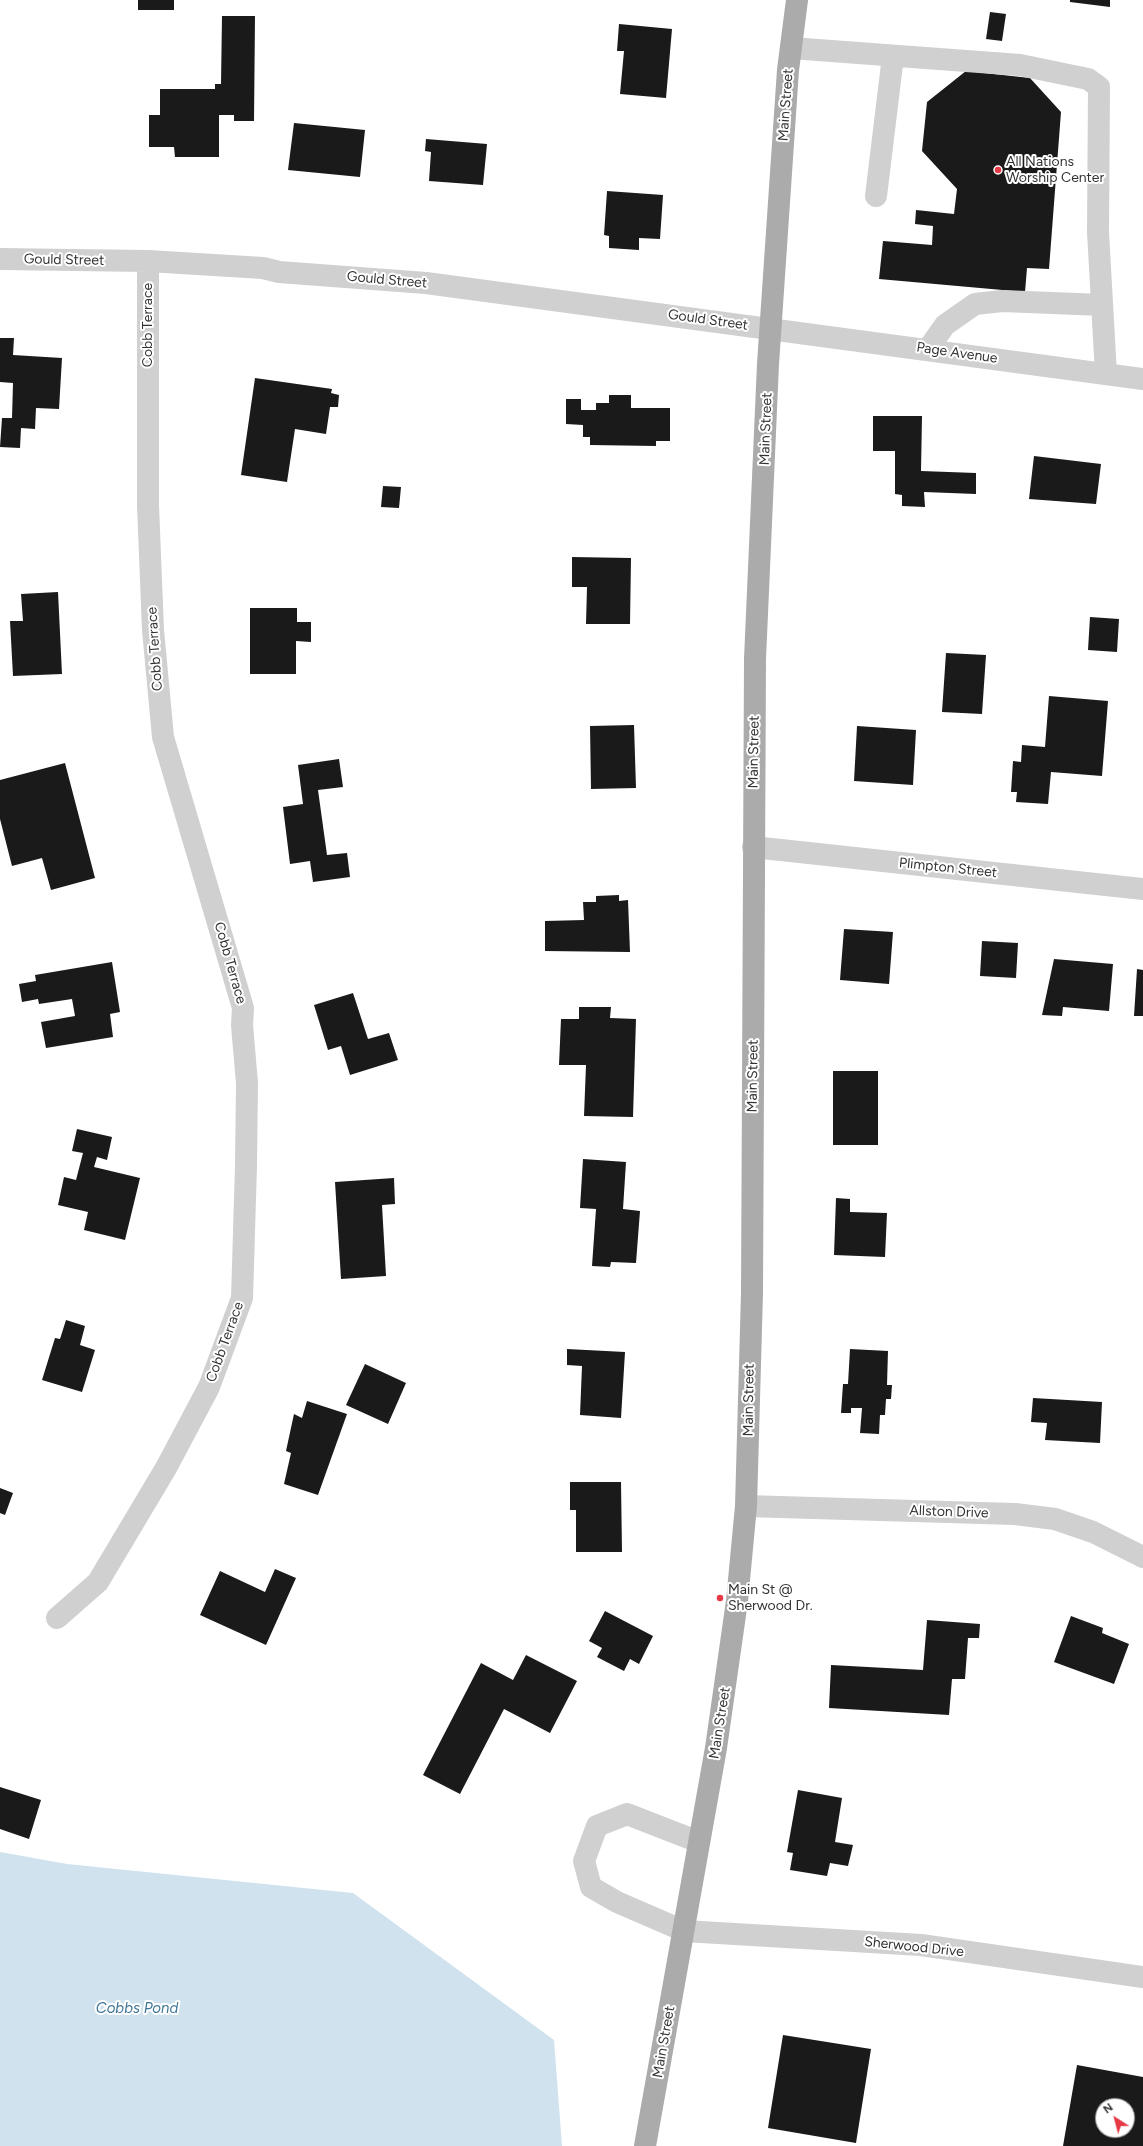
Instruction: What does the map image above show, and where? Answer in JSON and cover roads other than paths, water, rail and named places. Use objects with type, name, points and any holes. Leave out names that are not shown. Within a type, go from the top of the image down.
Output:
[{"type":"main road","name":"Main Street","points":[[645,2143],[684,1932],[729,1664],[746,1506],[752,1293],[755,659],[771,328],[791,48],[796,0]]},
{"type":"street","points":[[791,48],[1020,65],[1088,79],[1099,87],[1098,232],[1106,374]]},
{"type":"street","points":[[876,196],[893,56]]},
{"type":"street","name":"Gould Street","points":[[0,259],[148,261],[263,268],[279,272],[426,283],[771,328]]},
{"type":"street","name":"Cobb Terrace","points":[[57,1618],[98,1582],[166,1468],[209,1387],[242,1298],[247,1084],[242,1025],[243,1008],[163,737],[153,630],[148,505],[148,261]]},
{"type":"street","points":[[928,349],[945,325],[975,304],[1002,301],[1102,305]]},
{"type":"street","name":"Page Avenue","points":[[771,328],[1143,379]]},
{"type":"street","name":"Plimpton Street","points":[[753,847],[1143,888]]},
{"type":"street","name":"Allston Drive","points":[[746,1506],[1015,1514],[1055,1519],[1093,1532],[1143,1557]]},
{"type":"street","points":[[684,1932],[617,1902],[591,1887],[584,1861],[597,1826],[627,1814],[699,1842]]},
{"type":"street","name":"Sherwood Drive","points":[[684,1932],[921,1945],[1143,1978]]},
{"type":"water","name":"Cobbs Pond","points":[[0,1852],[67,1864],[353,1893],[554,2040],[562,2146],[0,2146]]},
{"type":"place","name":"All Nations Worship Center","points":[[998,170]]},
{"type":"place","name":"Main St @ Sherwood Dr.","points":[[720,1598]]}]
